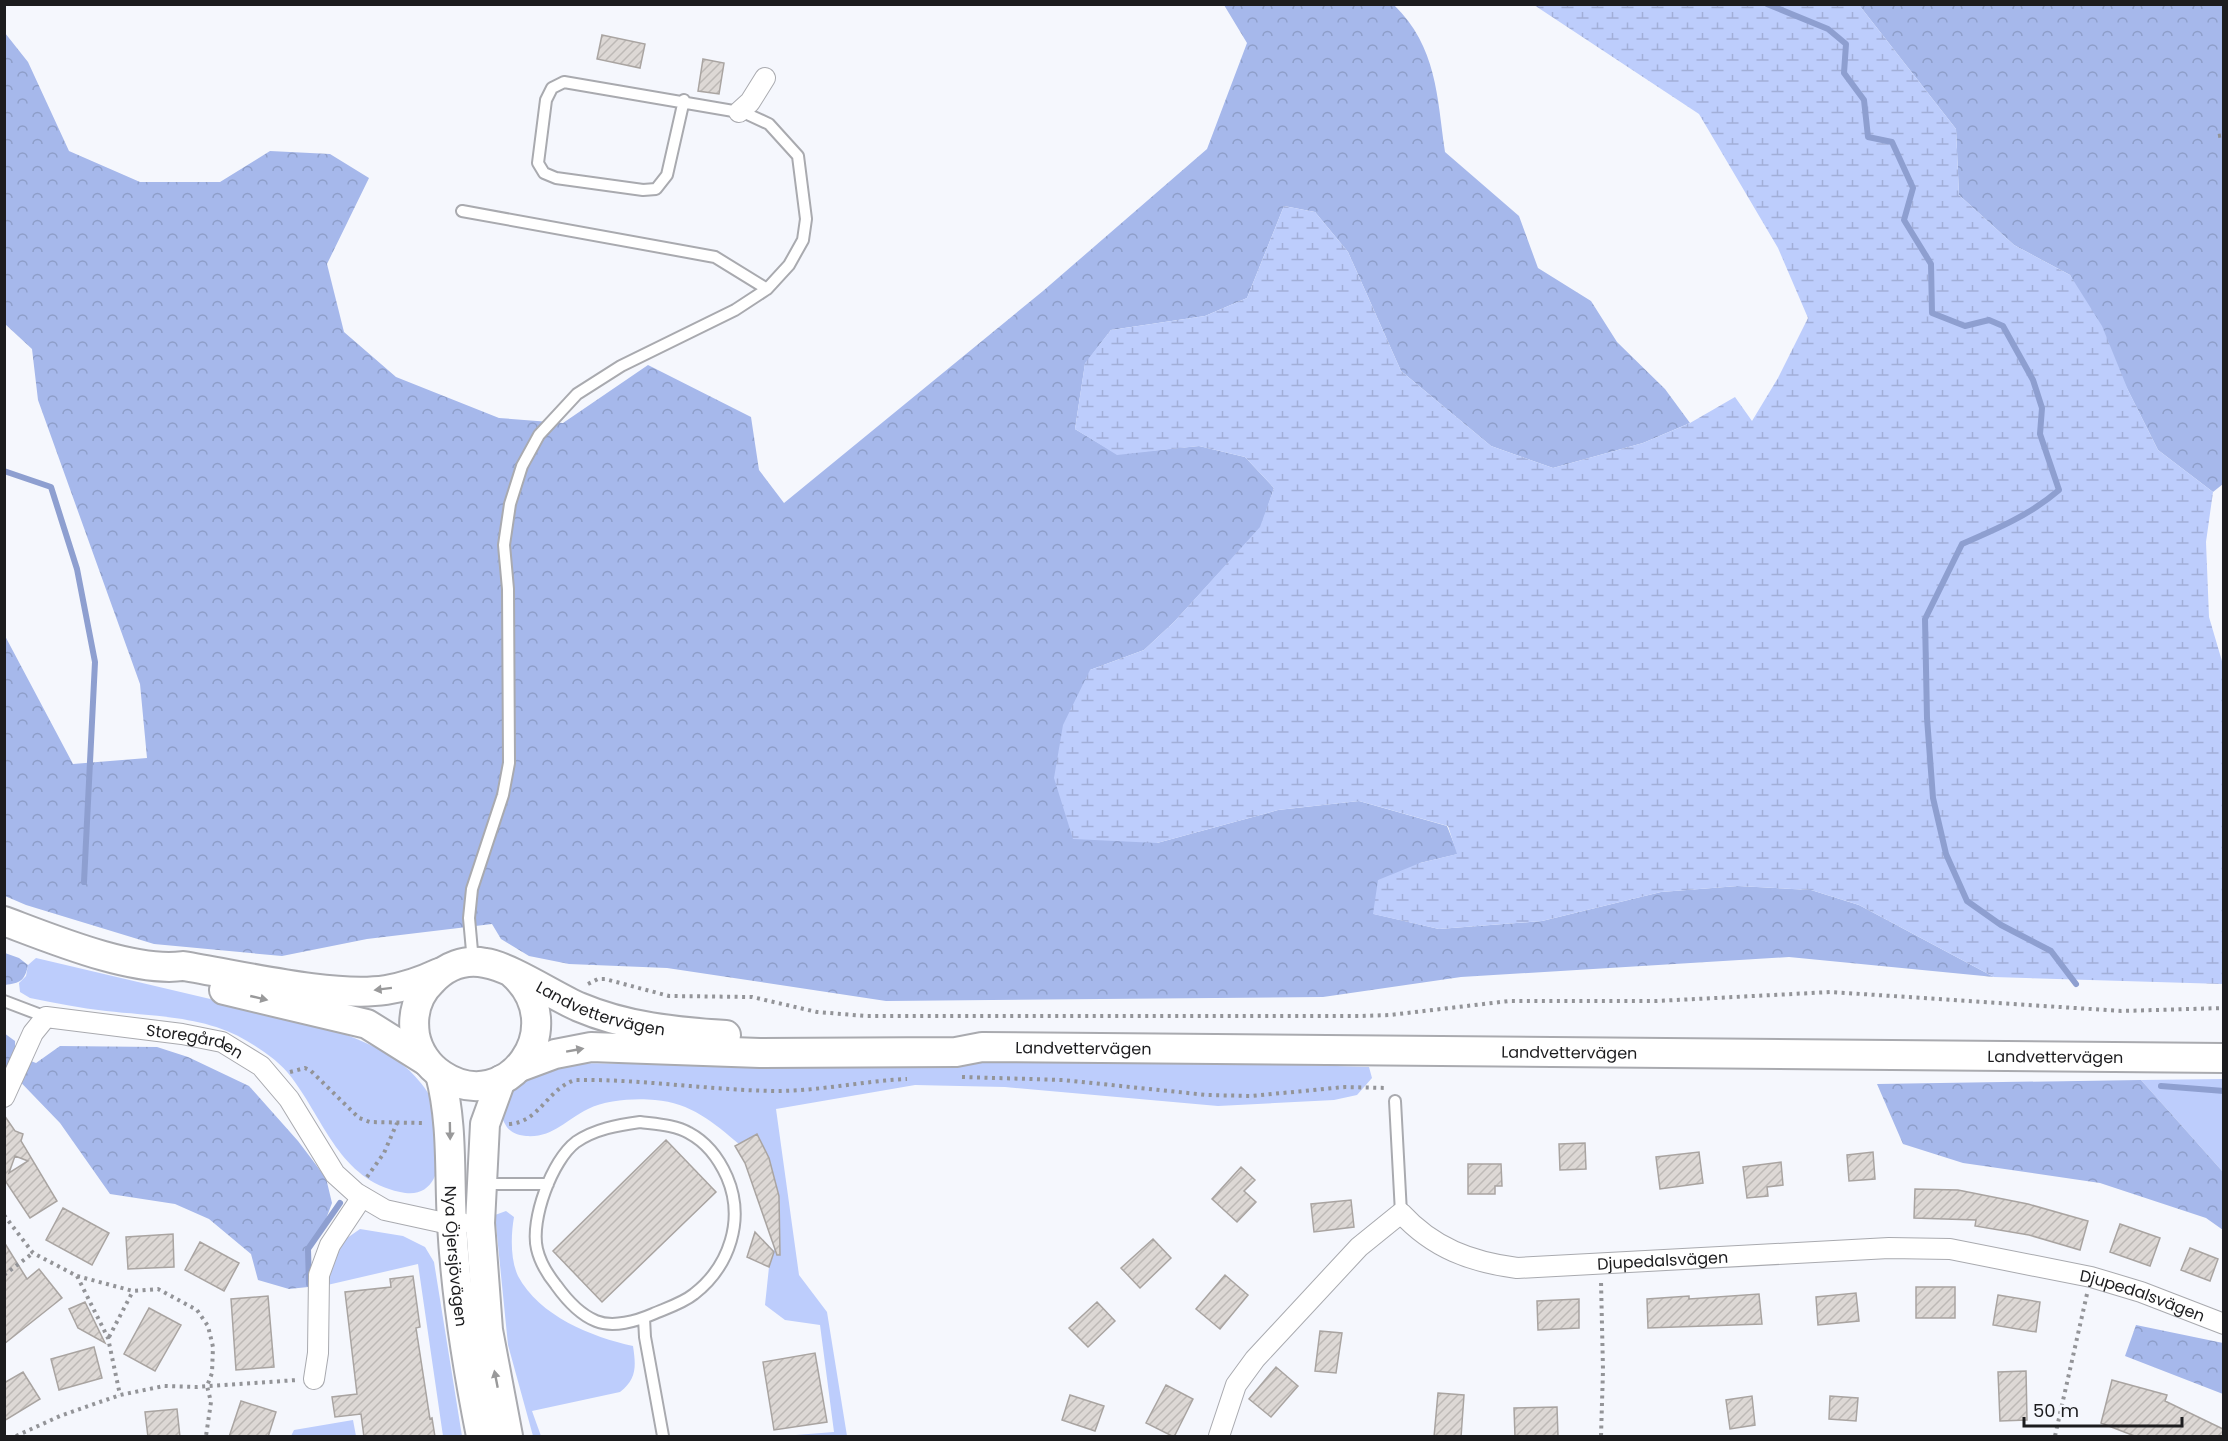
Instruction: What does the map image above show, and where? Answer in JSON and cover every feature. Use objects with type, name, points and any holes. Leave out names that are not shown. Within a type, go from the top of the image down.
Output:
[{"type":"street","points":[[740,112],[750,102],[765,78]]},
{"type":"street","name":"Landvettervägen","points":[[4,921],[125,961],[164,969],[183,966],[350,991],[385,990],[419,982],[455,965],[473,962],[493,964],[577,1006],[619,1021],[704,1034],[783,1039],[957,1042],[982,1047]]},
{"type":"street","name":"Landvettervägen","points":[[164,969],[181,980],[367,1024],[454,1082],[470,1085],[571,1050],[614,1047],[760,1053],[945,1052],[982,1047],[2223,1058]]},
{"type":"street","points":[[433,1067],[416,1041],[414,1018],[420,996],[439,973]]},
{"type":"street","name":"Landvettervägen","points":[[510,1073],[535,1039],[537,1018],[526,988],[512,973]]},
{"type":"street","points":[[4,1097],[33,1034],[46,1017]]},
{"type":"street","name":"Storegården","points":[[46,1017],[182,1034],[222,1042],[261,1066],[289,1099],[335,1174],[359,1195],[385,1210],[452,1223],[480,1223]]},
{"type":"street","name":"Nya Öjersjövägen","points":[[433,1067],[450,1123],[452,1223],[462,1342],[481,1437]]},
{"type":"street","name":"Nya Öjersjövägen","points":[[508,1437],[488,1330],[480,1223],[485,1124],[510,1073]]},
{"type":"street","points":[[314,1379],[318,1353],[319,1275],[330,1245],[359,1195]]},
{"type":"street","points":[[1219,1437],[1236,1385],[1255,1359],[1359,1247],[1401,1213]]},
{"type":"street","name":"Djupedalsvägen","points":[[1401,1213],[1415,1229],[1441,1247],[1468,1259],[1517,1268],[1910,1248],[1950,1249],[2091,1277],[2141,1292],[2223,1324]]},
{"type":"lane","points":[[473,962],[469,918],[472,889],[501,804],[508,764],[508,589],[504,545],[510,504],[522,466],[539,435],[577,394],[621,366],[735,310],[767,289],[789,265],[803,240],[806,219],[802,155],[769,124],[740,112],[684,100],[564,82],[552,88],[546,100],[538,163],[544,173],[556,178],[643,190],[656,189],[667,175],[684,100]]},
{"type":"lane","points":[[462,211],[715,257],[767,289]]},
{"type":"lane","points":[[4,1001],[46,1017]]},
{"type":"lane","points":[[1395,1101],[1401,1213]]},
{"type":"lane","points":[[640,1122],[688,1132],[707,1147],[722,1166],[732,1188],[735,1212],[733,1237],[724,1259],[711,1280],[692,1295],[644,1318],[612,1324],[597,1322],[563,1295],[548,1275],[536,1248],[538,1213],[548,1184],[558,1162],[574,1143],[594,1132],[616,1125],[640,1122]]},
{"type":"lane","points":[[481,1184],[548,1184]]},
{"type":"lane","points":[[644,1318],[645,1337],[663,1437]]},
{"type":"path","points":[[577,1006],[592,981],[605,979],[669,996],[752,997],[818,1012],[865,1016],[1359,1016],[1390,1015],[1509,1001],[1657,1001],[1831,992],[2121,1011],[2223,1008]]},
{"type":"path","points":[[571,1050],[575,1080]]},
{"type":"path","points":[[273,1080],[305,1068],[317,1075],[359,1118],[370,1122],[428,1123]]},
{"type":"path","points":[[952,1077],[1063,1080],[1207,1095],[1251,1096],[1367,1086],[1393,1090],[1395,1101]]},
{"type":"path","points":[[501,1124],[513,1124],[528,1119],[558,1088],[575,1080],[775,1091],[825,1090],[877,1080],[909,1079]]},
{"type":"path","points":[[359,1195],[384,1153],[397,1123]]},
{"type":"path","points":[[4,1215],[33,1253],[77,1276],[133,1291],[158,1289],[197,1310],[208,1326],[213,1347],[212,1373],[207,1386],[211,1402],[206,1437]]},
{"type":"path","points":[[4,1275],[33,1253]]},
{"type":"path","points":[[1600,1264],[1603,1370],[1601,1437]]},
{"type":"path","points":[[77,1276],[108,1338],[120,1395]]},
{"type":"path","points":[[2055,1437],[2091,1277]]},
{"type":"path","points":[[108,1338],[133,1291]]},
{"type":"path","points":[[16,1437],[60,1416],[120,1395],[164,1386],[207,1386],[314,1379]]},
{"type":"green space","points":[[1224,5],[1394,5],[1408,21],[1427,55],[1437,92],[1445,152],[1519,216],[1538,268],[1591,301],[1617,342],[1665,389],[1690,423],[1643,443],[1553,468],[1491,446],[1401,371],[1348,252],[1315,212],[1284,206],[1247,298],[1205,316],[1111,330],[1085,364],[1075,429],[1117,454],[1199,446],[1245,457],[1274,488],[1261,527],[1174,622],[1144,650],[1090,670],[1157,843],[1278,810],[1359,801],[1447,826],[1458,854],[1420,863],[1374,914],[1439,929],[1542,921],[1661,892],[1738,886],[1811,890],[1859,905],[1994,977],[1789,957],[1461,977],[1323,997],[886,1001],[667,968],[569,964],[529,956],[501,939],[492,924],[367,939],[282,956],[154,944],[26,905],[5,896],[4,634],[73,764],[147,758],[140,684],[38,400],[32,349],[5,324],[5,33],[28,62],[69,151],[140,182],[220,182],[270,151],[330,154],[369,178],[327,264],[344,332],[396,377],[499,418],[563,423],[648,365],[751,417],[759,470],[784,503],[1043,291],[1207,149],[1247,43]]},
{"type":"green space","points":[[1534,5],[1859,5],[1956,129],[1959,195],[2014,245],[2070,275],[2102,326],[2128,390],[2158,450],[2213,492],[2206,542],[2209,617],[2224,668],[2223,984],[1994,977],[1859,905],[1811,890],[1738,886],[1661,892],[1542,921],[1439,929],[1373,914],[1378,880],[1420,863],[1457,854],[1448,826],[1359,801],[1278,810],[1157,843],[1073,839],[1054,778],[1063,725],[1090,670],[1144,650],[1174,622],[1260,527],[1274,488],[1245,457],[1199,446],[1117,455],[1075,429],[1085,363],[1111,330],[1205,316],[1247,298],[1284,206],[1315,212],[1348,252],[1401,371],[1491,446],[1553,468],[1643,443],[1690,423],[1735,397],[1752,421],[1778,378],[1808,318],[1778,248],[1699,114]]},
{"type":"green space","points":[[1859,5],[2223,5],[2223,484],[2213,492],[2158,450],[2070,275],[2014,245],[1959,195],[1956,129]]},
{"type":"green space","points":[[5,953],[19,958],[28,965],[21,980],[5,985]]},
{"type":"green space","points":[[36,958],[312,1023],[375,1047],[409,1070],[429,1095],[435,1112],[440,1144],[435,1175],[428,1186],[416,1193],[400,1192],[379,1185],[362,1175],[336,1147],[287,1072],[266,1053],[231,1033],[214,1026],[178,1018],[96,1010],[30,998],[20,992],[19,983],[26,976],[28,965]]},
{"type":"green space","points":[[4,1033],[15,1041],[15,1055],[36,1063],[60,1046],[157,1047],[188,1057],[249,1086],[298,1141],[326,1178],[332,1203],[326,1219],[307,1249],[308,1287],[289,1289],[258,1280],[251,1254],[209,1219],[175,1204],[110,1194],[60,1123],[5,1066]]},
{"type":"green space","points":[[1102,1059],[1369,1067],[1372,1078],[1357,1095],[1334,1100],[1218,1106],[1005,1087],[915,1085],[776,1109],[799,1275],[827,1312],[847,1436],[783,1436],[834,1432],[820,1325],[785,1320],[765,1305],[769,1267],[780,1229],[779,1196],[769,1158],[757,1134],[739,1144],[691,1109],[655,1100],[630,1100],[603,1104],[580,1113],[551,1131],[535,1136],[515,1134],[506,1125],[499,1111],[508,1088],[557,1063],[670,1064]]},
{"type":"green space","points":[[2223,1079],[2223,1172],[2141,1080]]},
{"type":"green space","points":[[2141,1080],[2223,1172],[2223,1230],[2206,1218],[2100,1183],[1963,1163],[1903,1144],[1877,1084]]},
{"type":"green space","points":[[506,1211],[514,1217],[512,1254],[518,1276],[539,1303],[568,1323],[601,1337],[633,1346],[634,1372],[626,1387],[620,1392],[532,1411],[541,1436],[533,1436],[508,1345],[495,1215]]},
{"type":"green space","points":[[360,1229],[403,1236],[425,1247],[434,1262],[462,1436],[443,1436],[418,1264],[323,1286],[340,1243]]},
{"type":"green space","points":[[2136,1325],[2223,1343],[2223,1394],[2125,1356]]},
{"type":"green space","points":[[353,1420],[356,1436],[291,1436],[294,1430]]},
{"type":"building","points":[[602,35],[645,44],[640,68],[597,59]]},
{"type":"building","points":[[703,59],[724,63],[719,94],[698,91]]},
{"type":"building","points":[[4,1115],[15,1131],[23,1134],[21,1141],[57,1201],[30,1218],[4,1179]],"holes":[[[15,1156],[28,1161],[9,1173]]]},
{"type":"building","points":[[757,1134],[769,1158],[779,1196],[780,1255],[777,1255],[745,1163],[735,1146]]},
{"type":"building","points":[[666,1140],[716,1192],[602,1302],[553,1251]]},
{"type":"building","points":[[1585,1143],[1586,1169],[1560,1170],[1559,1144]]},
{"type":"building","points":[[1699,1152],[1703,1183],[1660,1189],[1656,1157]]},
{"type":"building","points":[[1873,1152],[1875,1179],[1849,1181],[1847,1155]]},
{"type":"building","points":[[1781,1162],[1783,1185],[1767,1187],[1768,1196],[1747,1198],[1743,1167]]},
{"type":"building","points":[[1468,1164],[1501,1164],[1502,1186],[1495,1186],[1495,1194],[1468,1194]]},
{"type":"building","points":[[1241,1167],[1255,1180],[1244,1191],[1256,1202],[1237,1222],[1212,1199]]},
{"type":"building","points":[[1915,1189],[1958,1190],[2028,1204],[2088,1221],[2080,1250],[2029,1235],[1975,1226],[1976,1220],[1914,1218]]},
{"type":"building","points":[[1351,1200],[1354,1227],[1314,1232],[1311,1204]]},
{"type":"building","points":[[63,1208],[109,1233],[92,1265],[46,1240]]},
{"type":"building","points":[[2120,1224],[2160,1238],[2150,1266],[2110,1252]]},
{"type":"building","points":[[755,1232],[774,1252],[769,1267],[747,1257]]},
{"type":"building","points":[[173,1234],[174,1267],[128,1269],[126,1237]]},
{"type":"building","points":[[1153,1239],[1171,1258],[1140,1288],[1121,1268]]},
{"type":"building","points":[[4,1242],[27,1279],[39,1269],[62,1298],[4,1344]]},
{"type":"building","points":[[200,1242],[239,1263],[224,1291],[185,1270]]},
{"type":"building","points":[[2190,1248],[2218,1259],[2210,1281],[2181,1270]]},
{"type":"building","points":[[1225,1275],[1248,1295],[1220,1329],[1196,1309]]},
{"type":"building","points":[[413,1276],[420,1327],[416,1328],[430,1419],[432,1418],[435,1437],[364,1437],[361,1414],[335,1417],[332,1397],[357,1394],[345,1292],[391,1287],[390,1279]]},
{"type":"building","points":[[1916,1287],[1955,1287],[1955,1318],[1916,1318]]},
{"type":"building","points":[[1856,1293],[1859,1321],[1818,1325],[1816,1297]]},
{"type":"building","points":[[1759,1294],[1762,1324],[1648,1328],[1647,1299],[1689,1296],[1689,1299]]},
{"type":"building","points":[[1998,1295],[2040,1302],[2036,1332],[1993,1325]]},
{"type":"building","points":[[268,1296],[274,1367],[236,1370],[231,1299]]},
{"type":"building","points":[[1579,1299],[1579,1328],[1538,1330],[1537,1301]]},
{"type":"building","points":[[85,1302],[105,1343],[78,1328],[69,1309]]},
{"type":"building","points":[[1097,1302],[1115,1321],[1088,1347],[1069,1328]]},
{"type":"building","points":[[149,1308],[181,1325],[155,1371],[124,1354]]},
{"type":"building","points":[[1320,1331],[1342,1333],[1336,1373],[1315,1371]]},
{"type":"building","points":[[94,1347],[102,1378],[59,1390],[51,1359]]},
{"type":"building","points":[[815,1353],[827,1422],[774,1430],[763,1362]]},
{"type":"building","points":[[1276,1367],[1298,1386],[1271,1417],[1249,1399]]},
{"type":"building","points":[[2026,1371],[2027,1420],[2000,1421],[1998,1372]]},
{"type":"building","points":[[23,1372],[40,1399],[4,1421],[4,1383]]},
{"type":"building","points":[[2112,1380],[2167,1395],[2165,1401],[2223,1429],[2223,1437],[2137,1437],[2101,1423]]},
{"type":"building","points":[[1166,1385],[1193,1399],[1174,1437],[1146,1423]]},
{"type":"building","points":[[1438,1393],[1464,1395],[1461,1437],[1434,1437]]},
{"type":"building","points":[[1070,1395],[1104,1406],[1095,1431],[1062,1420]]},
{"type":"building","points":[[1752,1396],[1755,1425],[1730,1429],[1726,1400]]},
{"type":"building","points":[[1830,1396],[1858,1398],[1856,1421],[1829,1419]]},
{"type":"building","points":[[241,1401],[276,1412],[268,1437],[229,1437]]},
{"type":"building","points":[[1557,1407],[1558,1436],[1515,1437],[1514,1408]]},
{"type":"building","points":[[177,1409],[180,1437],[148,1437],[145,1412]]},
{"type":"waterway","points":[[1767,4],[1828,29],[1846,44],[1844,73],[1864,100],[1868,137],[1892,142],[1913,188],[1904,220],[1931,264],[1932,313],[1965,326],[1989,320],[2003,326],[2033,380],[2042,408],[2040,434],[2059,490],[2025,514],[1962,544],[1925,619],[1927,718],[1933,798],[1946,854],[1967,901],[2001,925],[2051,951],[2076,984]]},
{"type":"waterway","points":[[4,471],[51,487],[77,569],[95,662],[84,882]]},
{"type":"waterway","points":[[2161,1086],[2224,1091]]},
{"type":"waterway","points":[[309,1284],[308,1249],[340,1203]]}]
